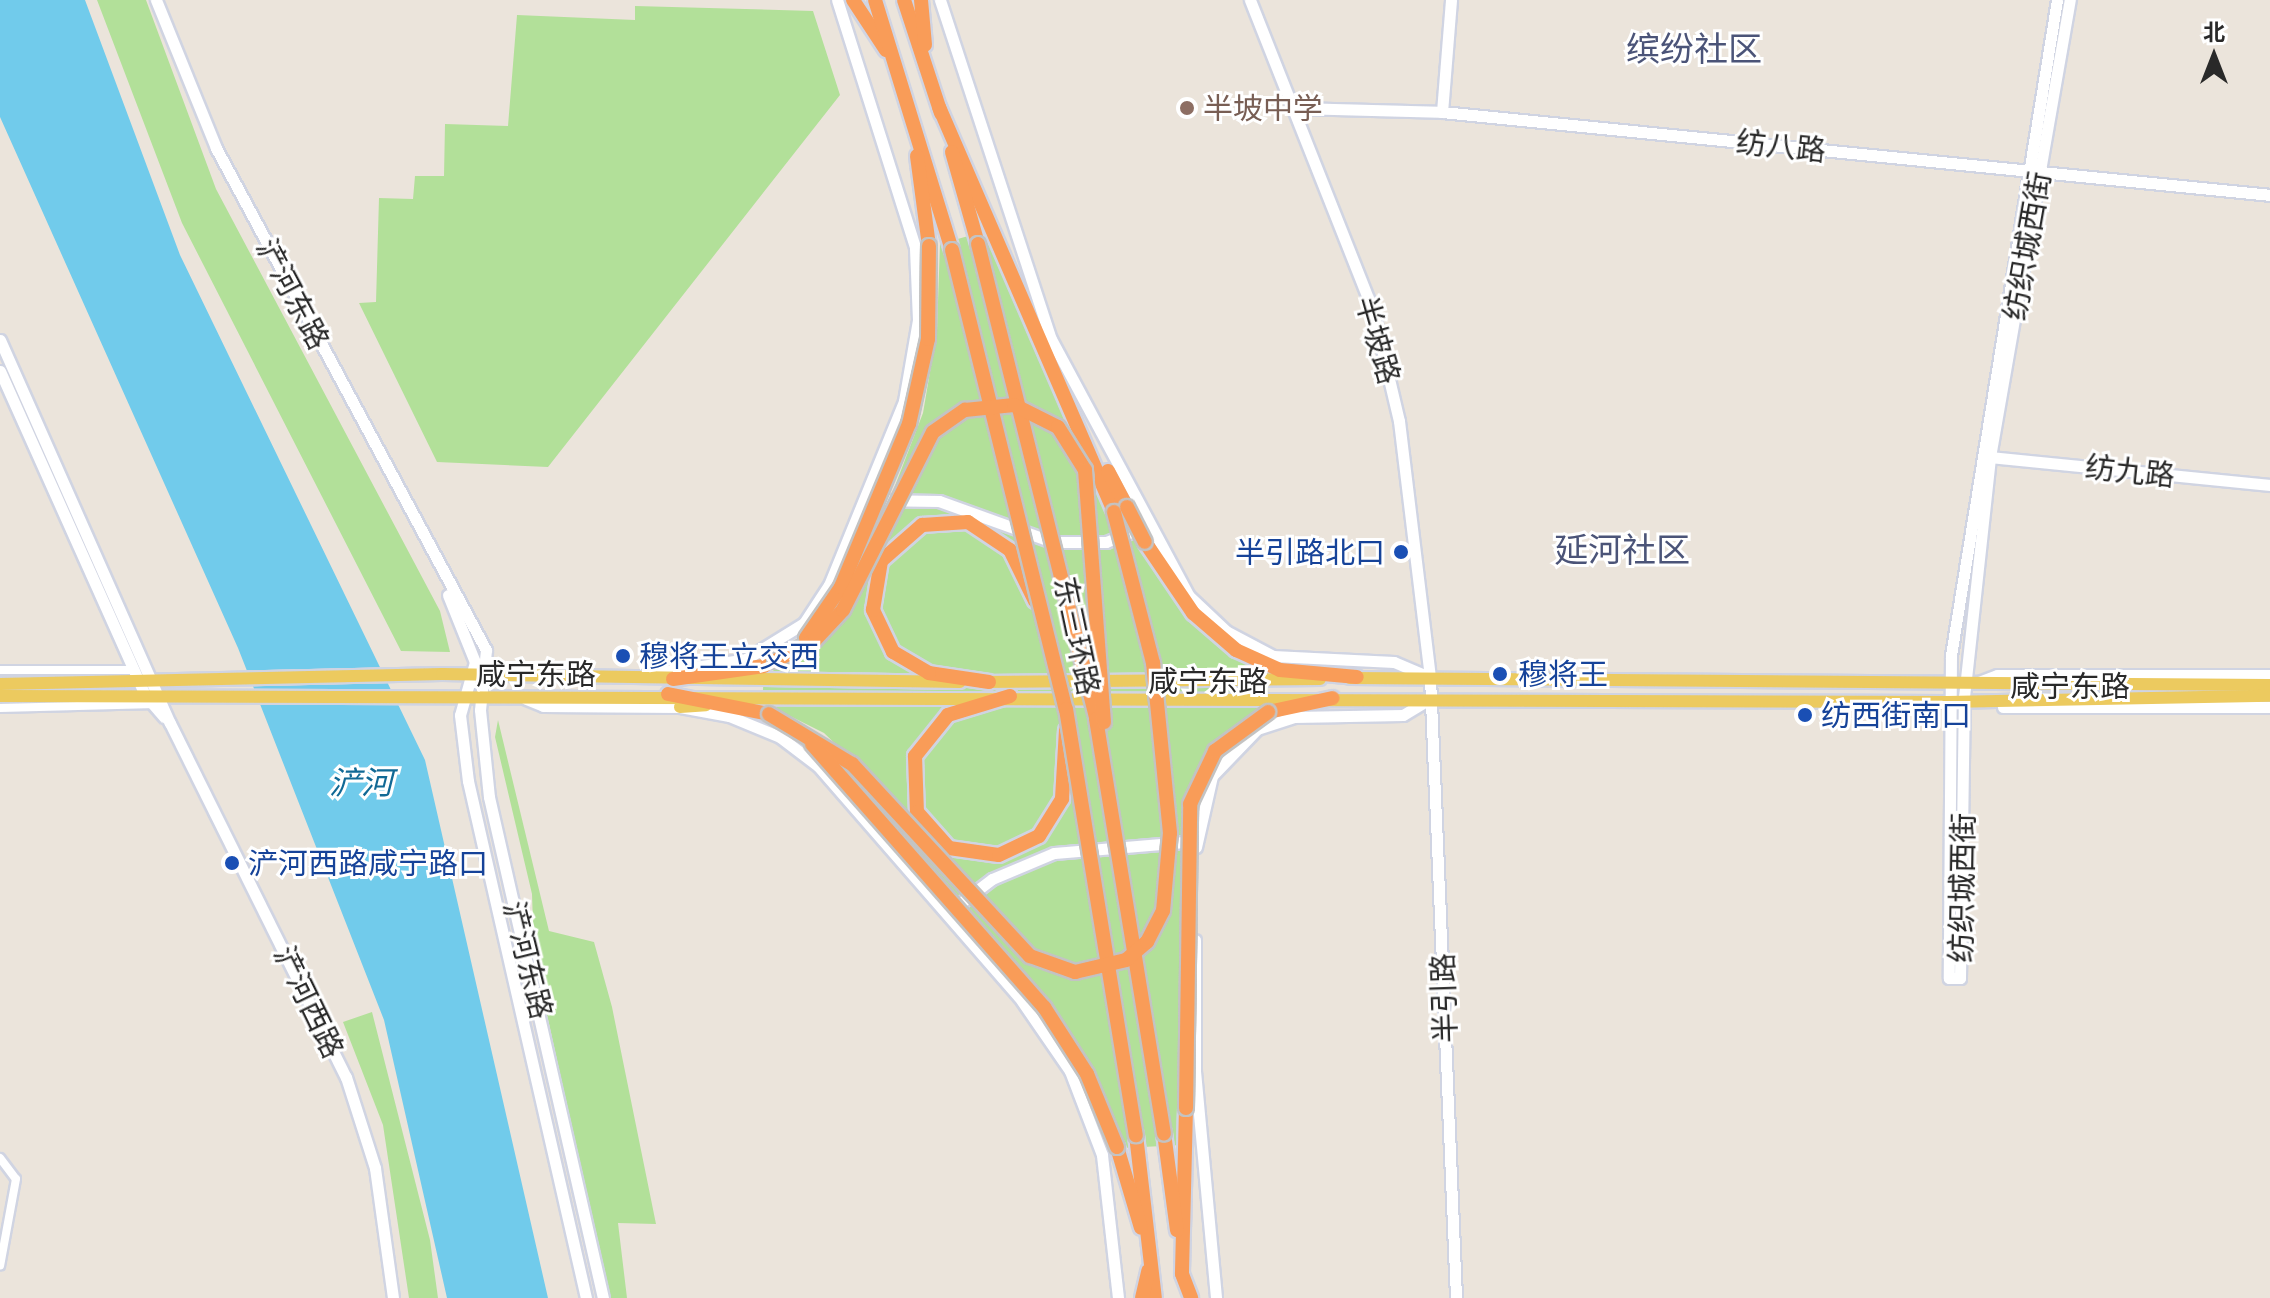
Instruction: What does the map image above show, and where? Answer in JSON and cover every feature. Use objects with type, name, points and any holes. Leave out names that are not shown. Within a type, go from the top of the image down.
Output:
[{"type":"highway","points":[[853,0],[894,63]]},
{"type":"highway","name":"东三环路","points":[[875,0],[952,250],[1050,634],[1066,709],[1136,1135],[1155,1298]]},
{"type":"highway","name":"东三环路","points":[[904,0],[927,65],[1040,472],[1109,782],[1164,1133],[1185,1298]]},
{"type":"highway","points":[[921,0],[927,65]]},
{"type":"highway","points":[[939,107],[1120,510],[1193,613],[1236,650],[1280,670],[1357,677]]},
{"type":"highway","points":[[770,663],[811,633],[836,598],[904,438],[928,339],[929,246],[911,112]]},
{"type":"highway","points":[[670,687],[770,663],[815,640],[843,610],[913,459],[938,427],[983,405],[1031,410],[1070,440],[1089,487],[1109,782]]},
{"type":"highway","points":[[670,687],[769,714],[852,764],[1030,956],[1075,972],[1126,960],[1147,942],[1163,911],[1170,833],[1153,663],[1120,510]]},
{"type":"highway","points":[[989,682],[922,671],[883,638],[873,597],[881,561],[909,532],[943,520],[977,525],[1005,545],[1050,634]]},
{"type":"highway","points":[[1010,696],[958,711],[920,743],[912,795],[942,843],[985,856],[1029,844],[1057,812],[1066,709]]},
{"type":"highway","points":[[1191,1298],[1182,1274],[1190,804],[1221,744],[1268,712],[1333,698]]},
{"type":"highway","points":[[769,714],[830,761],[1036,997],[1087,1074],[1117,1147],[1151,1257],[1142,1298]]},
{"type":"main road","name":"咸宁东路","points":[[0,684],[186,675],[638,675],[670,687],[817,697],[1947,702],[1966,692],[2270,685]]},
{"type":"main road","name":"咸宁东路","points":[[0,696],[153,699],[440,697],[670,687],[1357,677],[1949,678],[1966,692],[2270,696]]},
{"type":"main road","points":[[680,707],[817,697]]},
{"type":"street","name":"浐河东路","points":[[156,0],[216,148],[444,583],[486,650],[480,674],[467,696],[460,723],[468,781],[586,1298]]},
{"type":"street","points":[[638,675],[738,661],[783,641],[819,603],[865,500],[904,401],[919,286],[911,229],[837,0]]},
{"type":"street","points":[[940,0],[1033,294],[1148,525],[1195,603],[1251,646],[1291,661],[1394,662],[1430,677]]},
{"type":"street","name":"半坡路","points":[[1250,0],[1388,362],[1431,699]]},
{"type":"street","points":[[1442,112],[1451,0]]},
{"type":"street","name":"纺织城西街","points":[[2057,0],[2034,171],[1990,457],[1966,692],[1960,978],[1949,978],[1949,678],[2034,171],[2070,0]]},
{"type":"street","name":"纺八路","points":[[1292,108],[1442,112],[2270,195]]},
{"type":"street","name":"浐河西路","points":[[0,340],[153,699],[170,723],[346,1077],[375,1168],[393,1298]]},
{"type":"street","name":"浐河西路","points":[[0,371],[143,676]]},
{"type":"street","name":"纺九路","points":[[1990,457],[2270,485]]},
{"type":"street","points":[[865,500],[931,499],[1053,542],[1106,542],[1148,525]]},
{"type":"street","points":[[0,670],[143,676]]},
{"type":"street","name":"浐河东路","points":[[480,674],[489,797],[603,1298]]},
{"type":"street","points":[[1966,692],[1997,675],[2270,675]]},
{"type":"street","points":[[1966,692],[1992,707],[2270,707]]},
{"type":"street","points":[[514,693],[543,706],[680,707],[749,721],[801,751],[1037,1019],[1080,1092],[1102,1155],[1118,1298]]},
{"type":"street","points":[[2167,696],[2199,707]]},
{"type":"street","points":[[0,708],[153,699]]},
{"type":"street","points":[[1216,1298],[1195,1071],[1196,841],[1212,776],[1257,729],[1294,717],[1403,715],[1431,699]]},
{"type":"street","name":"半引路","points":[[1431,699],[1456,1298]]},
{"type":"street","points":[[947,914],[992,879],[1054,853],[1196,841]]},
{"type":"street","points":[[0,1158],[16,1179],[0,1266]]},
{"type":"green space","points":[[97,0],[146,0],[216,189],[440,611],[450,652],[401,651],[182,223]]},
{"type":"green space","points":[[635,6],[813,11],[840,95],[548,467],[437,462],[359,303],[376,302],[379,198],[413,199],[415,176],[444,176],[445,124],[508,126],[517,15],[635,20]]},
{"type":"green space","points":[[986,231],[1040,358],[1183,611],[1235,656],[1267,672],[1269,706],[1221,737],[1203,759],[1186,806],[1182,1145],[1123,1148],[1066,1027],[883,810],[894,800],[824,733],[762,702],[764,676],[828,638],[874,571],[865,564],[923,413],[937,331],[940,244]]},
{"type":"green space","points":[[498,720],[549,931],[594,942],[612,1007],[656,1224],[618,1223],[627,1298],[609,1298],[534,955],[532,894],[495,737]]},
{"type":"green space","points":[[372,1012],[430,1240],[438,1298],[409,1298],[383,1125],[343,1022]]},
{"type":"water","name":"浐河","points":[[0,0],[85,0],[180,255],[425,760],[548,1298],[447,1298],[384,1020],[238,648],[0,117]]},
{"type":"place","name":"半坡中学","points":[[1187,108]]},
{"type":"place","name":"半引路北口","points":[[1401,552]]},
{"type":"place","name":"穆将王立交西","points":[[623,656]]},
{"type":"place","name":"穆将王","points":[[1500,674]]},
{"type":"place","name":"纺西街南口","points":[[1805,715]]},
{"type":"place","name":"浐河西路咸宁路口","points":[[232,863]]},
{"type":"district","name":"缤纷社区","points":[[1694,49]]},
{"type":"district","name":"延河社区","points":[[1622,550]]}]
